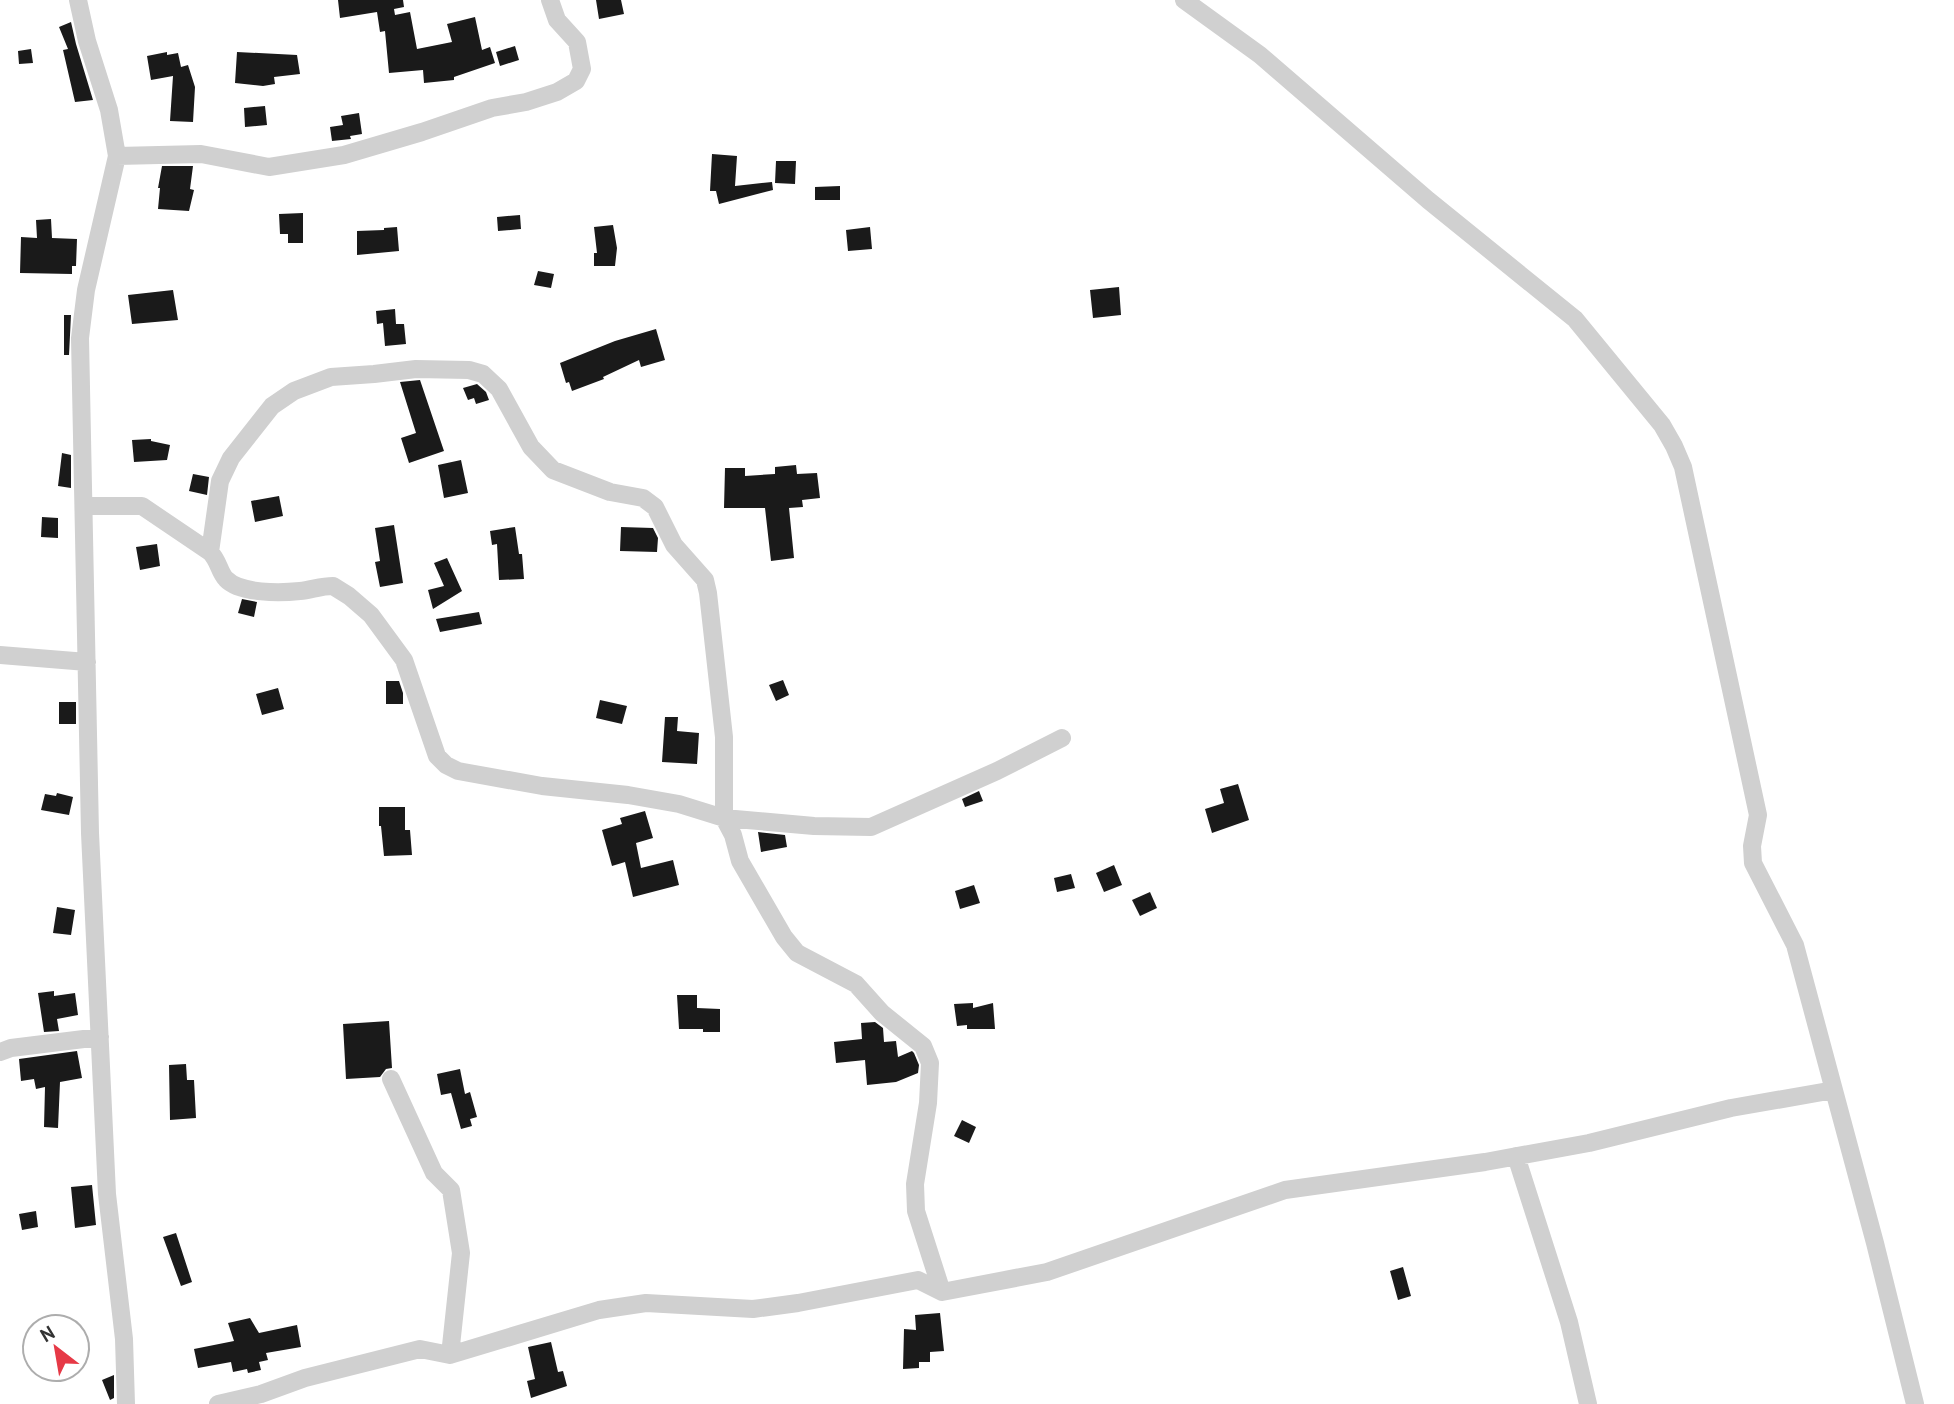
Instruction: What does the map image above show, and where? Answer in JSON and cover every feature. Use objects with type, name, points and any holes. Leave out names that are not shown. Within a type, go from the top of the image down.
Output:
[{"type":"street","points":[[78,0],[110,110],[117,156],[86,290],[80,338],[90,833],[107,1194],[124,1339],[126,1404]]},
{"type":"street","points":[[117,156],[201,154],[269,167],[344,155],[492,108],[526,102],[556,92],[576,80],[582,69],[577,42],[558,20],[550,0]]},
{"type":"street","points":[[1184,0],[1260,55],[1428,200],[1575,319],[1662,425],[1674,446],[1683,467],[1758,815],[1752,846],[1753,863],[1795,945],[1875,1242],[1915,1404]]},
{"type":"street","points":[[210,552],[220,481],[231,458],[272,406],[295,391],[331,377],[416,369],[469,370],[483,374],[499,388],[531,447],[553,470],[610,492],[643,498],[655,507],[674,545],[705,580],[724,737],[724,818],[733,835],[740,861],[784,937],[797,953],[856,984],[882,1013],[923,1046],[930,1063],[928,1103],[915,1184],[916,1211],[942,1292]]},
{"type":"street","points":[[84,506],[142,506],[210,552],[217,560],[223,577],[234,586],[268,592],[303,591],[333,586],[349,596],[371,615],[404,660],[437,756],[458,771],[542,786],[628,795],[679,804],[724,818],[814,826],[871,827],[997,771],[1062,738]]},
{"type":"street","points":[[0,655],[86,662]]},
{"type":"street","points":[[0,1052],[11,1048],[100,1037]]},
{"type":"street","points":[[391,1079],[434,1173],[451,1190],[461,1253],[450,1355]]},
{"type":"street","points":[[218,1404],[261,1394],[305,1378],[421,1349],[450,1355],[599,1310],[646,1303],[753,1308],[798,1303],[918,1280],[942,1292],[1046,1272],[1285,1190],[1589,1143],[1731,1108],[1834,1090]]},
{"type":"street","points":[[1516,1156],[1569,1322],[1588,1404]]},
{"type":"building","points":[[338,0],[403,0],[404,7],[394,9],[395,15],[410,12],[417,49],[452,42],[447,24],[475,17],[482,50],[490,47],[495,63],[454,77],[454,80],[424,83],[423,70],[389,73],[385,31],[380,32],[377,12],[340,18]]},
{"type":"building","points":[[596,0],[621,0],[624,14],[599,19]]},
{"type":"building","points":[[71,22],[93,100],[75,102],[63,50],[68,49],[59,27]]},
{"type":"building","points":[[515,46],[519,60],[500,66],[496,52]]},
{"type":"building","points":[[31,49],[33,63],[19,64],[18,51]]},
{"type":"building","points":[[167,52],[167,55],[178,53],[181,67],[188,65],[195,87],[193,122],[170,121],[173,76],[151,80],[147,56]]},
{"type":"building","points":[[237,52],[297,55],[300,74],[274,77],[275,84],[263,86],[235,83]]},
{"type":"building","points":[[265,106],[267,125],[245,127],[244,108]]},
{"type":"building","points":[[359,113],[362,134],[350,136],[351,139],[332,141],[330,127],[343,125],[341,116]]},
{"type":"building","points":[[712,154],[737,156],[735,186],[772,182],[773,190],[719,204],[716,191],[710,191]]},
{"type":"building","points":[[776,161],[796,161],[795,184],[775,183]]},
{"type":"building","points":[[162,166],[193,166],[190,189],[194,190],[189,211],[158,209]]},
{"type":"building","points":[[840,186],[840,200],[815,200],[815,187]]},
{"type":"building","points":[[303,213],[303,243],[288,243],[288,234],[280,234],[279,214]]},
{"type":"building","points":[[520,215],[521,229],[498,231],[497,217]]},
{"type":"building","points":[[51,219],[52,238],[77,239],[76,266],[72,266],[72,274],[20,273],[21,237],[37,238],[36,220]]},
{"type":"building","points":[[613,225],[617,248],[615,266],[594,266],[594,253],[597,253],[594,227]]},
{"type":"building","points":[[397,227],[399,251],[357,255],[357,231]]},
{"type":"building","points":[[870,227],[872,249],[848,251],[846,230]]},
{"type":"building","points":[[538,271],[554,274],[551,288],[534,285]]},
{"type":"building","points":[[1119,287],[1121,315],[1093,318],[1090,290]]},
{"type":"building","points":[[173,290],[178,320],[132,324],[128,295]]},
{"type":"building","points":[[395,309],[396,324],[404,324],[406,344],[385,346],[383,323],[377,324],[376,311]]},
{"type":"building","points":[[64,315],[71,315],[69,355],[64,355]]},
{"type":"building","points":[[656,329],[665,360],[641,367],[639,360],[603,377],[604,379],[572,391],[569,382],[566,383],[560,363],[615,341]]},
{"type":"building","points":[[420,380],[444,451],[409,463],[401,438],[416,433],[400,382]]},
{"type":"building","points":[[477,384],[486,392],[489,400],[476,404],[474,398],[468,400],[463,388]]},
{"type":"building","points":[[151,439],[170,445],[167,460],[134,462],[132,440]]},
{"type":"building","points":[[62,453],[71,455],[71,488],[58,486]]},
{"type":"building","points":[[461,460],[468,493],[444,498],[438,465]]},
{"type":"building","points":[[796,465],[797,474],[817,473],[820,498],[802,500],[803,507],[789,508],[794,558],[771,561],[765,508],[724,508],[725,468],[745,468],[745,476],[775,474],[775,467]]},
{"type":"building","points":[[193,474],[209,477],[207,495],[189,491]]},
{"type":"building","points":[[279,496],[283,516],[255,522],[251,501]]},
{"type":"building","points":[[42,517],[58,518],[58,538],[41,537]]},
{"type":"building","points":[[394,525],[403,583],[380,587],[375,562],[380,561],[375,528]]},
{"type":"building","points":[[515,527],[519,554],[522,554],[524,579],[499,580],[497,544],[492,545],[490,531]]},
{"type":"building","points":[[621,527],[653,528],[658,538],[657,552],[620,551]]},
{"type":"building","points":[[157,544],[160,566],[140,570],[136,547]]},
{"type":"building","points":[[447,558],[462,591],[433,609],[428,590],[444,586],[434,563]]},
{"type":"building","points":[[242,599],[257,602],[254,617],[238,613]]},
{"type":"building","points":[[479,612],[482,624],[440,632],[436,619]]},
{"type":"building","points":[[783,680],[789,695],[776,701],[769,685]]},
{"type":"building","points":[[386,681],[399,681],[403,704],[386,704]]},
{"type":"building","points":[[278,688],[284,709],[262,715],[256,694]]},
{"type":"building","points":[[600,700],[627,706],[622,724],[596,718]]},
{"type":"building","points":[[59,702],[76,702],[76,724],[59,724]]},
{"type":"building","points":[[665,717],[678,717],[677,731],[699,733],[697,764],[662,762]]},
{"type":"building","points":[[1238,784],[1249,820],[1212,833],[1205,809],[1224,803],[1220,789]]},
{"type":"building","points":[[979,791],[983,801],[965,807],[962,799]]},
{"type":"building","points":[[57,793],[73,797],[69,815],[41,810],[45,794],[56,796]]},
{"type":"building","points":[[379,807],[405,807],[405,830],[410,830],[412,855],[384,856]]},
{"type":"building","points":[[645,811],[653,838],[636,843],[641,868],[673,860],[679,885],[633,897],[625,862],[612,866],[602,830],[622,824],[620,818]]},
{"type":"building","points":[[758,832],[785,835],[787,847],[761,852]]},
{"type":"building","points":[[1114,865],[1122,885],[1104,892],[1096,873]]},
{"type":"building","points":[[1071,874],[1075,888],[1057,892],[1054,878]]},
{"type":"building","points":[[974,885],[980,903],[960,909],[955,891]]},
{"type":"building","points":[[1150,892],[1157,908],[1140,916],[1132,900]]},
{"type":"building","points":[[57,907],[75,910],[71,935],[53,933]]},
{"type":"building","points":[[54,991],[54,996],[75,993],[78,1015],[57,1019],[59,1031],[44,1032],[38,993]]},
{"type":"building","points":[[677,995],[697,995],[697,1008],[720,1009],[720,1032],[679,1029]]},
{"type":"building","points":[[973,1003],[973,1008],[993,1003],[995,1029],[967,1029],[967,1025],[957,1026],[954,1004]]},
{"type":"building","points":[[389,1021],[392,1068],[386,1069],[380,1077],[346,1079],[343,1024]]},
{"type":"building","points":[[875,1022],[883,1028],[884,1042],[896,1041],[898,1057],[912,1051],[914,1053],[919,1065],[918,1073],[896,1082],[867,1085],[865,1060],[836,1063],[834,1042],[862,1039],[861,1023]]},
{"type":"building","points":[[77,1051],[82,1078],[60,1082],[58,1128],[44,1127],[45,1087],[36,1089],[34,1079],[21,1081],[19,1059]]},
{"type":"building","points":[[186,1064],[187,1080],[194,1080],[196,1118],[170,1120],[169,1065]]},
{"type":"building","points":[[460,1069],[465,1094],[470,1092],[477,1117],[470,1119],[472,1126],[461,1129],[451,1093],[441,1095],[437,1074]]},
{"type":"building","points":[[962,1120],[976,1127],[969,1143],[954,1136]]},
{"type":"building","points":[[92,1185],[96,1225],[75,1228],[71,1187]]},
{"type":"building","points":[[36,1211],[38,1227],[22,1230],[19,1214]]},
{"type":"building","points":[[176,1233],[192,1282],[181,1286],[163,1237]]},
{"type":"building","points":[[1403,1267],[1411,1296],[1398,1300],[1390,1271]]},
{"type":"building","points":[[940,1313],[944,1351],[930,1352],[930,1362],[919,1362],[919,1368],[903,1369],[904,1329],[916,1330],[915,1315]]},
{"type":"building","points":[[250,1318],[259,1333],[297,1325],[301,1347],[266,1353],[268,1360],[259,1362],[261,1370],[248,1373],[247,1369],[233,1372],[231,1362],[198,1368],[194,1349],[234,1341],[228,1323]]},
{"type":"building","points":[[551,1342],[558,1372],[563,1371],[567,1386],[531,1398],[527,1381],[535,1379],[528,1347]]},
{"type":"building","points":[[114,1375],[114,1398],[110,1400],[102,1380]]}]
